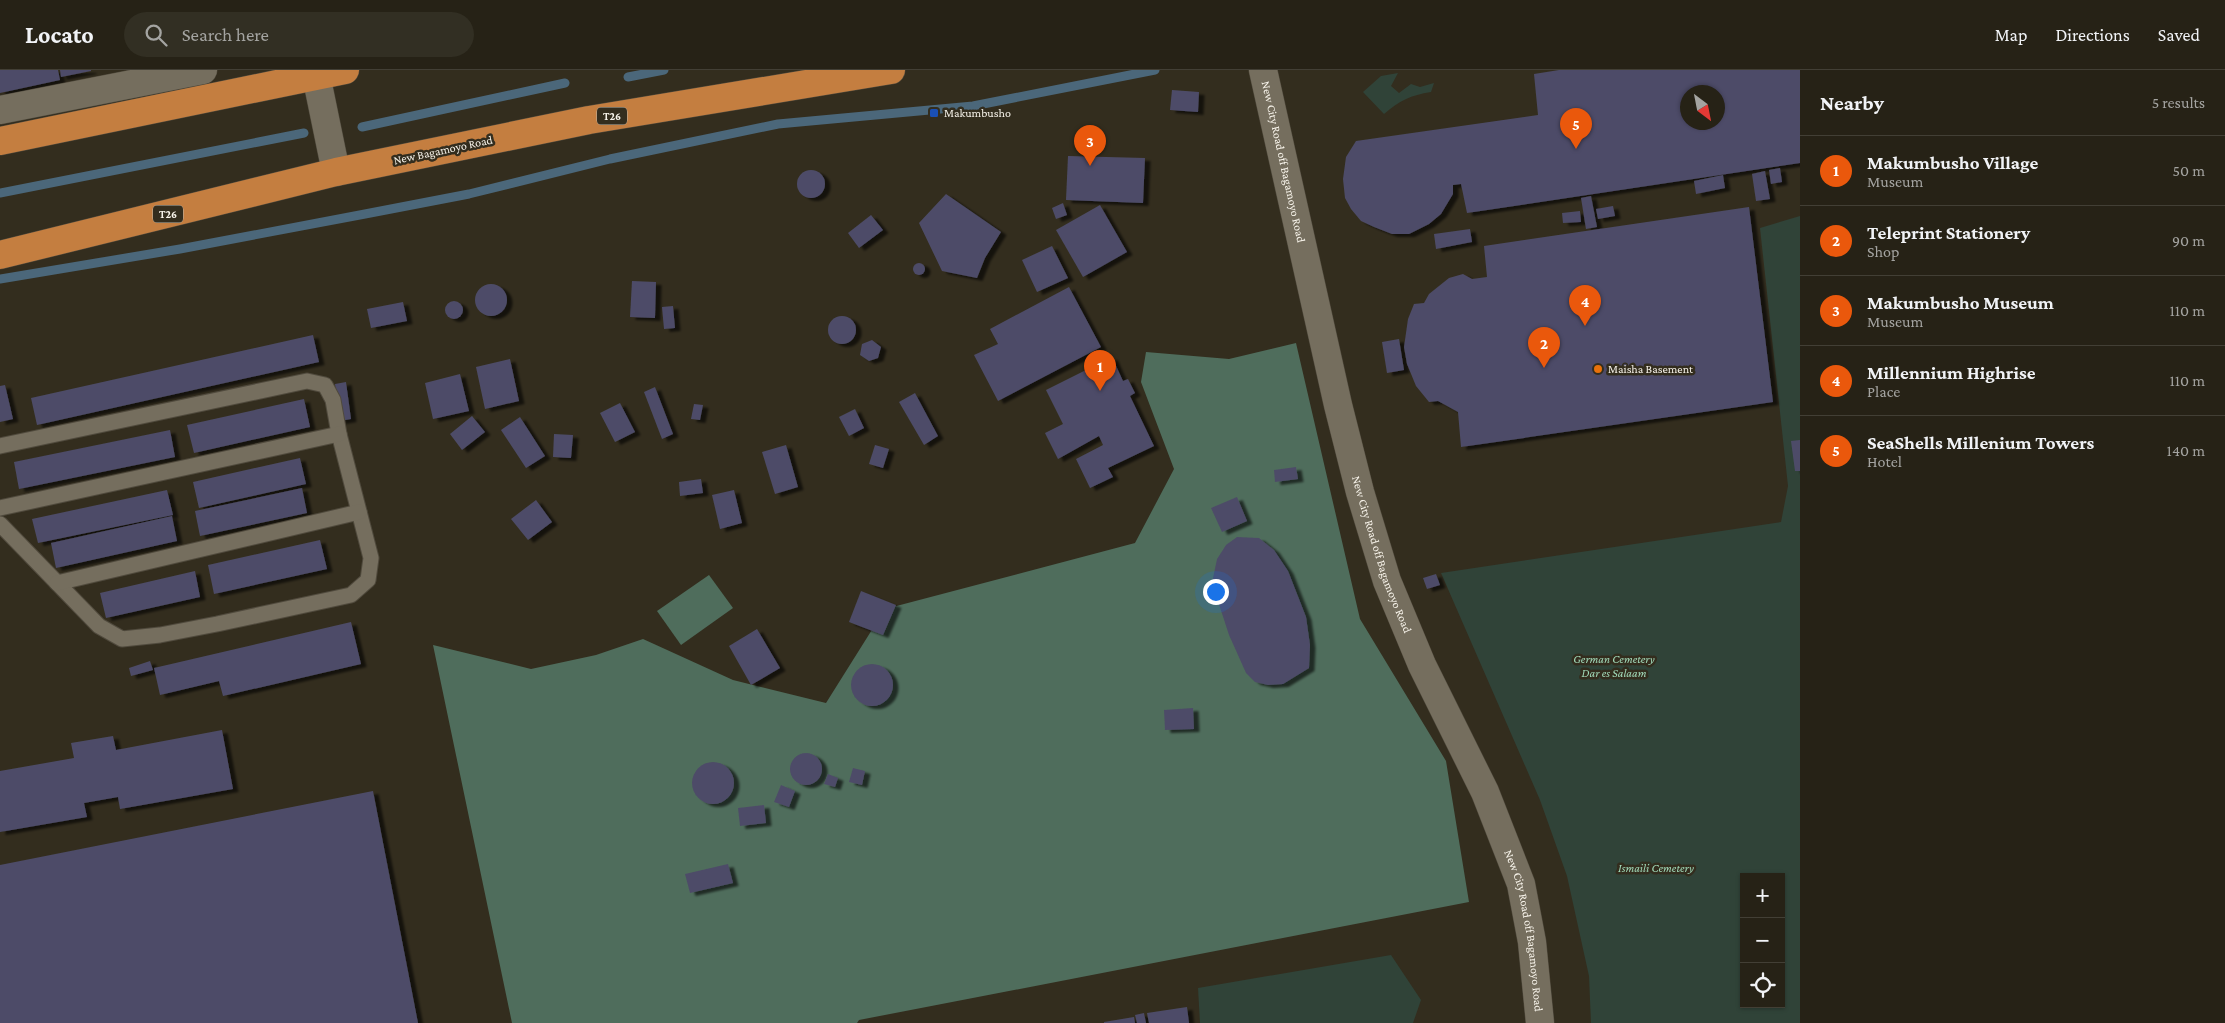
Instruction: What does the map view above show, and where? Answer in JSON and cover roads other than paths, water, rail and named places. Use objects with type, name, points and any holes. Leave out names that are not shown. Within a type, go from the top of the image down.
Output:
[{"type":"highway","points":[[0,141],[316,73],[345,70]]},
{"type":"highway","name":"New Bagamoyo Road","points":[[0,255],[336,172],[589,120],[891,70]]},
{"type":"street","points":[[0,110],[203,70]]},
{"type":"street","name":"New City Road off Bagamoyo Road","points":[[1263,70],[1336,395],[1360,492],[1387,581],[1422,665],[1485,792],[1521,884],[1532,942],[1540,1023]]},
{"type":"street","points":[[316,73],[336,172]]},
{"type":"lane","points":[[0,446],[307,381],[325,385],[333,400],[339,434],[371,558],[368,580],[351,594],[217,624],[160,635],[122,639],[99,626],[0,524]]},
{"type":"lane","points":[[0,508],[339,434]]},
{"type":"lane","points":[[57,583],[359,512]]},
{"type":"waterway","points":[[628,77],[664,70]]},
{"type":"waterway","points":[[0,279],[180,249],[469,194],[610,159],[778,124],[973,106],[1155,70]]},
{"type":"waterway","points":[[362,127],[565,83]]},
{"type":"waterway","points":[[0,193],[304,133]]},
{"type":"place","name":"Makumbusho","points":[[934,113]]},
{"type":"place","name":"SeaShells Millenium Towers","points":[[1576,149]]},
{"type":"place","name":"Makumbusho Museum","points":[[1090,166]]},
{"type":"place","name":"Millennium Highrise","points":[[1585,326]]},
{"type":"place","name":"Teleprint Stationery","points":[[1544,368]]},
{"type":"place","name":"Maisha Basement","points":[[1598,369]]},
{"type":"place","name":"Makumbusho Village","points":[[1100,391]]},
{"type":"park label","name":"German Cemetery Dar es Salaam","points":[[1614,666]]},
{"type":"park label","name":"Ismaili Cemetery","points":[[1656,868]]}]
